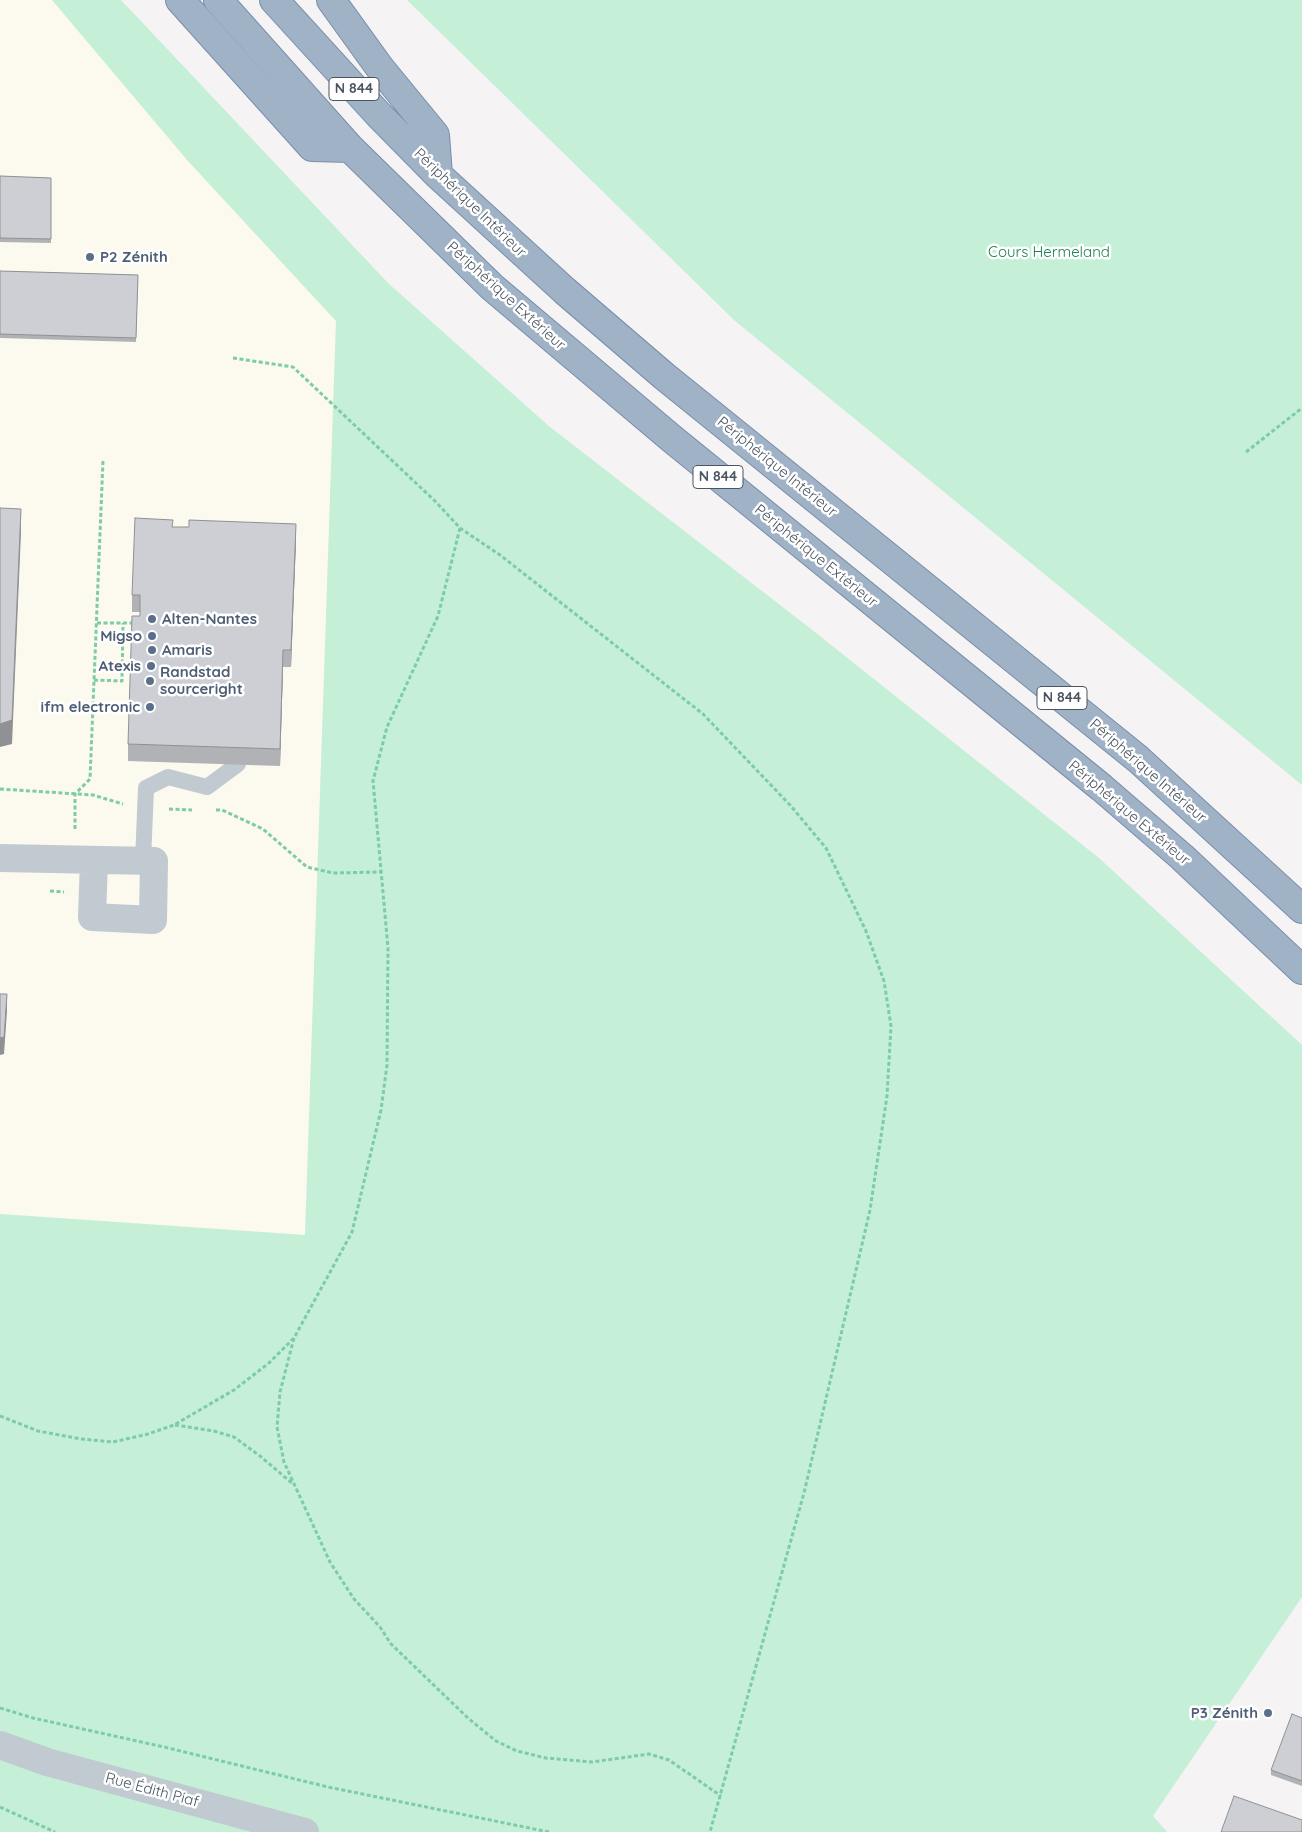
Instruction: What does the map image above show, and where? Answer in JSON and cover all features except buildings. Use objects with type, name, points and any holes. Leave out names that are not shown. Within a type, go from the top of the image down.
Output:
[{"type":"highway","points":[[180,0],[312,147],[350,148]]},
{"type":"highway","name":"Périphérique Extérieur","points":[[218,0],[350,148],[492,286],[671,438],[1102,788],[1182,857],[1302,970]]},
{"type":"highway","name":"Périphérique Intérieur","points":[[274,0],[378,114],[438,175],[557,285],[664,376],[1138,759],[1302,909]]},
{"type":"highway","points":[[331,0],[380,68],[435,135],[438,175]]},
{"type":"street","points":[[0,858],[154,862],[153,920],[92,917],[94,861]]},
{"type":"street","name":"Rue Édith Piaf","points":[[0,1745],[47,1762],[304,1832]]},
{"type":"lane","points":[[142,861],[146,788],[168,777],[206,787],[238,764]]},
{"type":"path","points":[[233,358],[293,367],[436,502],[460,528],[500,555],[703,714],[737,748],[826,848],[866,931],[884,981],[891,1026],[887,1096],[870,1210],[804,1493],[710,1832]]},
{"type":"path","points":[[1246,452],[1302,408]]},
{"type":"path","points":[[75,794],[90,779],[103,460]]},
{"type":"path","points":[[460,528],[438,616],[397,703],[378,757],[373,789],[388,948],[387,1065],[381,1110],[352,1232],[294,1338],[280,1392],[277,1427],[284,1462],[330,1562],[354,1599],[380,1627],[391,1644],[496,1741],[517,1751],[546,1758],[577,1761],[592,1762],[649,1754],[670,1760],[721,1796]]},
{"type":"path","points":[[97,622],[140,624]]},
{"type":"path","points":[[94,680],[122,682],[123,623]]},
{"type":"path","points":[[0,789],[93,795],[126,806],[194,810]]},
{"type":"path","points":[[213,810],[222,810],[263,829],[307,867],[333,873],[381,872]]},
{"type":"path","points":[[0,1416],[38,1430],[81,1440],[114,1442],[148,1434],[174,1425],[234,1390],[269,1363],[294,1338]]},
{"type":"path","points":[[174,1425],[214,1431],[234,1437],[295,1486]]},
{"type":"path","points":[[0,1708],[33,1718],[164,1747],[328,1788],[549,1832]]},
{"type":"path","points":[[0,1807],[55,1832]]},
{"type":"shaded area","points":[[0,0],[52,0],[188,161],[336,321],[305,1235],[0,1214]]},
{"type":"green space","points":[[52,0],[121,0],[388,283],[550,427],[811,629],[1099,858],[1302,1045],[1302,1597],[1153,1816],[1167,1832],[0,1832],[0,1214],[305,1235],[336,321],[188,161]]},
{"type":"green space","name":"Cours Hermeland","points":[[407,0],[1302,0],[1302,785],[734,320]]},
{"type":"place","name":"P2 Zénith","points":[[90,257]]},
{"type":"place","name":"Alten-Nantes","points":[[152,619]]},
{"type":"place","name":"Migso","points":[[152,636]]},
{"type":"place","name":"Amaris","points":[[152,650]]},
{"type":"place","name":"Atexis","points":[[151,666]]},
{"type":"place","name":"Randstad sourceright","points":[[150,681]]},
{"type":"place","name":"ifm electronic","points":[[150,707]]},
{"type":"place","name":"P3 Zénith","points":[[1268,1713]]}]
